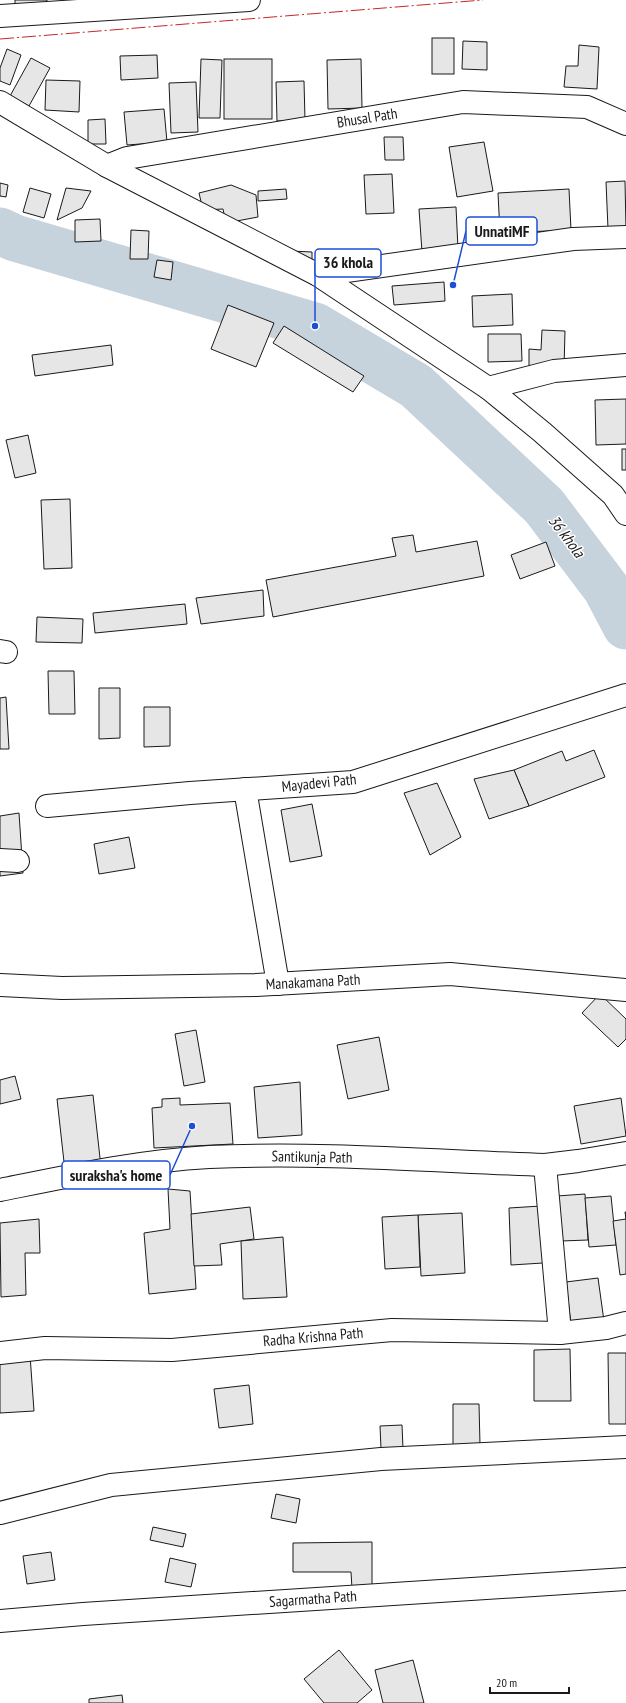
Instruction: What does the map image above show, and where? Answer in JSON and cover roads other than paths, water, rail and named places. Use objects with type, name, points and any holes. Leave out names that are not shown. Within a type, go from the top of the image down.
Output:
[{"type":"street","points":[[0,16],[249,0]]},
{"type":"street","points":[[0,102],[107,166],[318,275],[488,388],[619,494],[626,514]]},
{"type":"street","name":"Bhusal Path","points":[[107,166],[127,158],[463,102],[587,107],[626,124]]},
{"type":"street","points":[[318,275],[573,239],[626,237]]},
{"type":"street","points":[[488,388],[554,371],[626,365]]},
{"type":"street","name":"Mayadevi Path","points":[[47,806],[245,789],[353,782],[626,695]]},
{"type":"street","points":[[245,789],[278,984]]},
{"type":"street","name":"Manakamana Path","points":[[0,985],[62,988],[278,984],[450,974],[626,990]]},
{"type":"street","name":"Santikunja Path","points":[[0,1190],[107,1168],[208,1157],[314,1156],[545,1165],[626,1153]]},
{"type":"street","points":[[545,1165],[560,1332]]},
{"type":"street","name":"Radha Krishna Path","points":[[0,1353],[45,1348],[172,1350],[392,1330],[560,1332],[606,1328],[626,1323]]},
{"type":"street","points":[[0,1513],[111,1485],[381,1460],[626,1447]]},
{"type":"street","name":"Sagarmatha Path","points":[[0,1622],[83,1614],[626,1579]]},
{"type":"waterway","name":"36 khola","points":[[0,231],[15,238],[315,326],[416,386],[544,506],[606,588],[626,626]]},
{"type":"place","name":"UnnatiMF","points":[[453,285]]},
{"type":"place","name":"36 khola","points":[[315,326]]},
{"type":"place","name":"suraksha's home","points":[[192,1126]]}]
